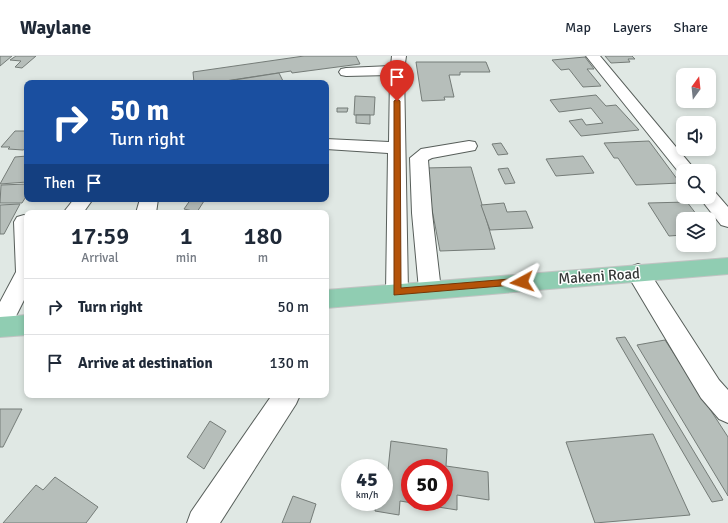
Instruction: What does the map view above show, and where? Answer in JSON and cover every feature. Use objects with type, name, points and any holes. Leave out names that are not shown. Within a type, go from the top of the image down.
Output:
[{"type":"main road","name":"Makeni Road","points":[[329,299],[728,266]]},
{"type":"main road","points":[[0,326],[24,325]]},
{"type":"street","points":[[593,56],[681,164]]},
{"type":"street","points":[[346,72],[398,63],[397,292]]},
{"type":"street","points":[[329,144],[397,148]]},
{"type":"street","points":[[430,290],[422,213],[419,158],[427,153],[469,146]]},
{"type":"street","points":[[75,210],[82,202]]},
{"type":"street","points":[[714,204],[728,220]]},
{"type":"street","points":[[638,273],[710,389],[728,410]]},
{"type":"street","points":[[0,326],[24,278]]},
{"type":"street","points":[[202,523],[285,398]]},
{"type":"building","points":[[0,56],[12,56],[0,66]]},
{"type":"building","points":[[16,56],[36,56],[22,68],[15,67],[21,61],[10,60]]},
{"type":"building","points":[[304,56],[356,56],[360,64],[292,73],[291,71],[232,80],[194,80],[193,72]]},
{"type":"building","points":[[605,56],[632,56],[635,59],[628,59],[630,62],[611,63]]},
{"type":"building","points":[[585,57],[594,69],[587,69],[601,86],[583,87],[569,69],[561,70],[552,60]]},
{"type":"building","points":[[416,62],[486,62],[490,72],[460,72],[460,75],[449,75],[454,97],[444,97],[445,100],[422,101]]},
{"type":"building","points":[[279,73],[282,80],[234,80]]},
{"type":"building","points":[[596,95],[606,106],[616,105],[639,130],[581,136],[569,121],[582,119],[586,125],[603,123],[591,108],[559,112],[550,100]]},
{"type":"building","points":[[355,96],[375,97],[374,115],[354,115]]},
{"type":"building","points":[[337,108],[348,108],[347,112],[337,112]]},
{"type":"building","points":[[356,115],[370,115],[370,124],[356,123]]},
{"type":"building","points":[[15,131],[24,131],[24,150],[8,149],[10,147],[1,147]]},
{"type":"building","points":[[649,141],[676,178],[676,183],[636,185],[618,158],[614,158],[604,143]]},
{"type":"building","points":[[501,143],[508,154],[498,155],[492,144]]},
{"type":"building","points":[[24,156],[24,182],[0,184],[15,157]]},
{"type":"building","points":[[583,156],[594,173],[556,176],[546,159]]},
{"type":"building","points":[[471,167],[495,249],[440,251],[424,168]]},
{"type":"building","points":[[508,168],[515,183],[505,184],[498,169]]},
{"type":"building","points":[[24,184],[24,200],[22,203],[0,203],[1,185]]},
{"type":"building","points":[[189,202],[203,202],[198,210],[184,209]]},
{"type":"building","points":[[676,202],[676,204],[689,204],[695,212],[676,212],[676,236],[669,236],[648,203]]},
{"type":"building","points":[[504,203],[507,212],[526,211],[533,228],[490,230],[481,205]]},
{"type":"building","points":[[20,204],[4,234],[0,234],[0,205]]},
{"type":"building","points":[[625,337],[723,500],[712,502],[616,338]]},
{"type":"building","points":[[665,340],[728,437],[728,496],[637,345]]},
{"type":"building","points":[[0,409],[22,409],[3,447],[0,447]]},
{"type":"building","points":[[210,421],[226,431],[204,469],[187,457]]},
{"type":"building","points":[[653,434],[690,515],[595,523],[566,442]]},
{"type":"building","points":[[391,441],[447,449],[446,459],[401,459],[401,501],[399,515],[375,511],[393,511],[393,459],[389,459]]},
{"type":"building","points":[[453,467],[488,472],[489,500],[457,495],[457,510],[453,509]]},
{"type":"building","points":[[55,477],[98,507],[86,523],[3,523],[36,485],[43,490]]},
{"type":"building","points":[[293,496],[316,504],[310,523],[282,523]]},
{"type":"route","points":[[397,101],[397,292],[522,282]]}]
